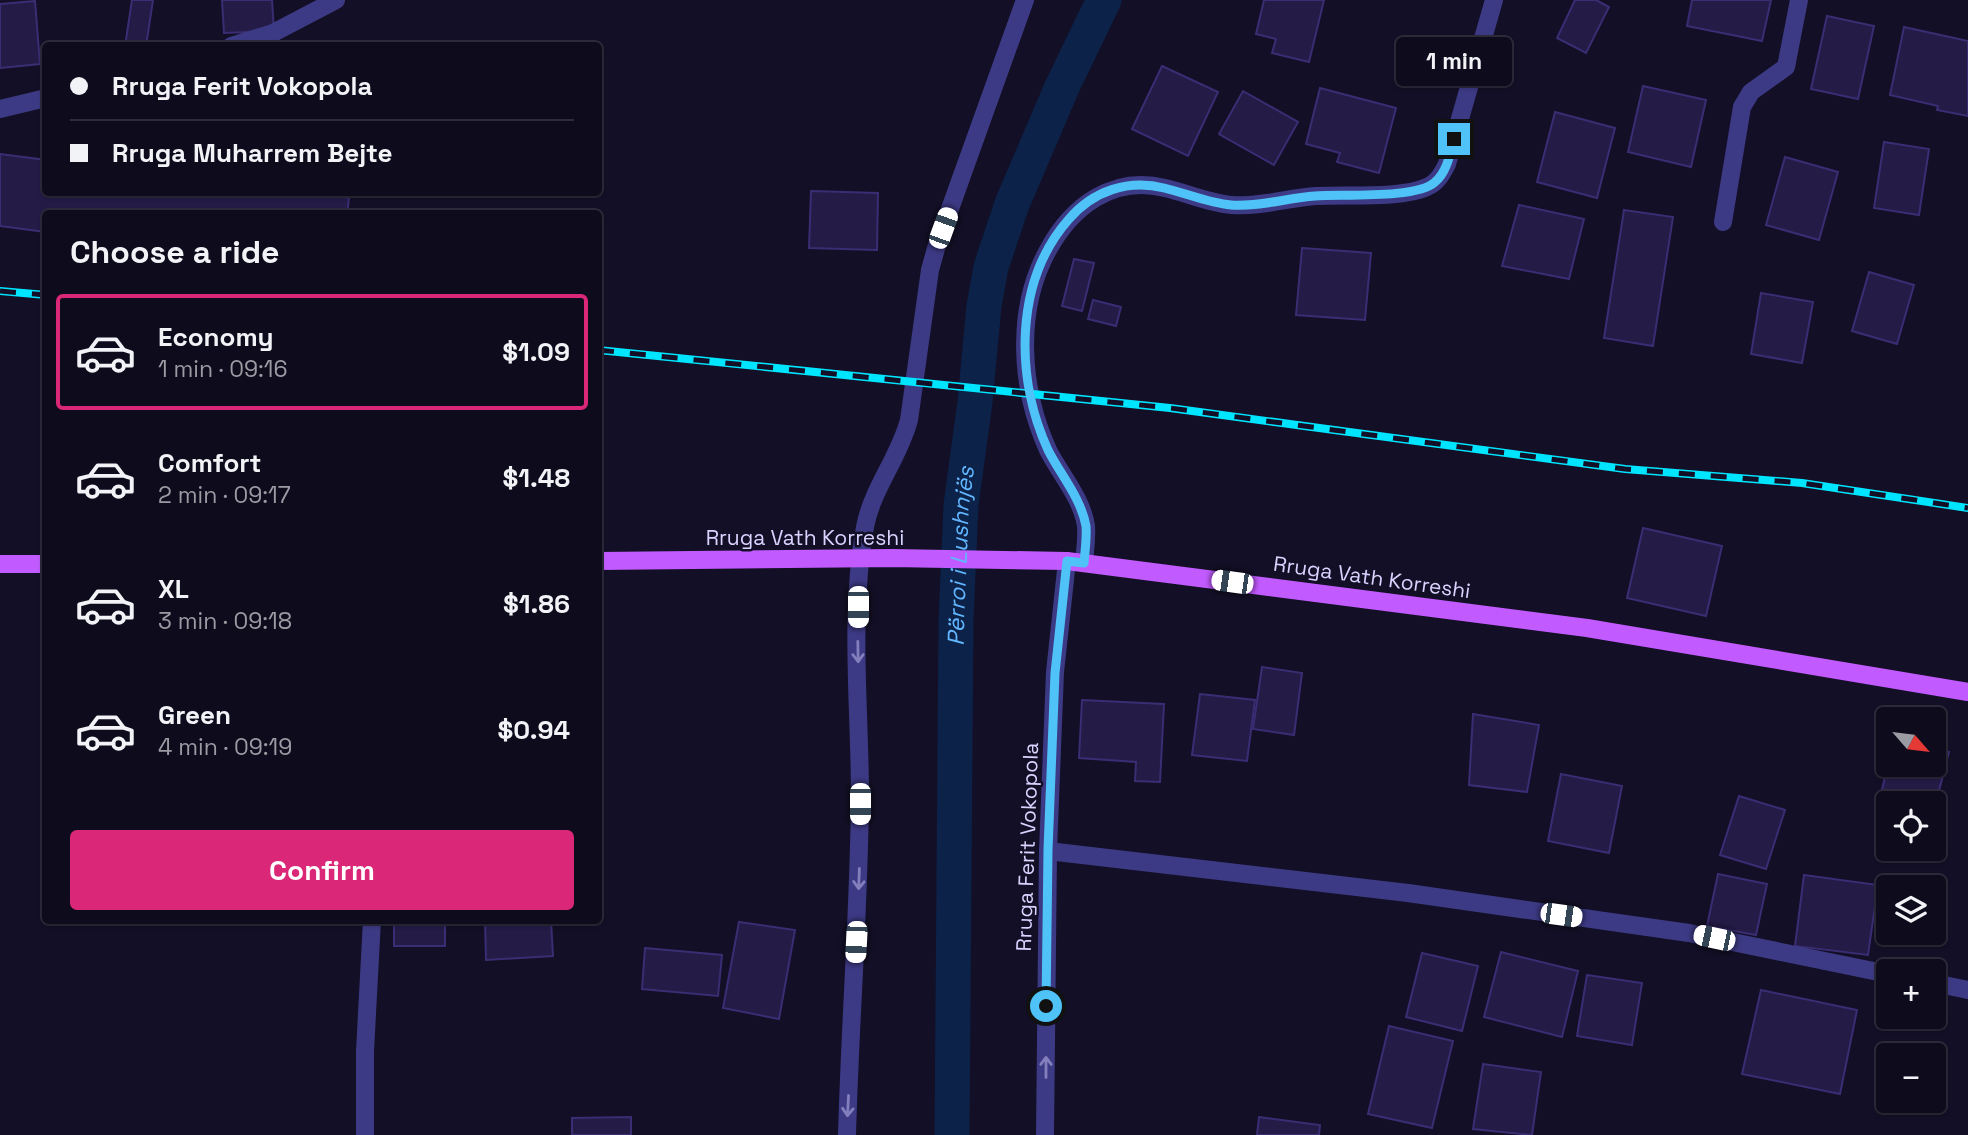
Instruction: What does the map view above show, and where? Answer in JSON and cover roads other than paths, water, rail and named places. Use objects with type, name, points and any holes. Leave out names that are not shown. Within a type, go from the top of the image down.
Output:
[{"type":"main road","name":"Rruga Vath Korreshi","points":[[602,561],[892,558],[1040,559],[1076,562],[1587,628],[1968,692]]},
{"type":"main road","points":[[0,564],[42,564]]},
{"type":"street","points":[[244,42],[273,33],[336,0]]},
{"type":"street","points":[[847,1135],[859,873],[860,559],[869,511],[905,438],[918,367],[926,291],[937,245],[1025,0]]},
{"type":"street","name":"Rruga Ferit Vokopola","points":[[1045,1135],[1048,850],[1055,673],[1076,562],[1086,538],[1083,514],[1045,442],[1028,378],[1025,342],[1027,313],[1037,277],[1047,252],[1077,211],[1096,196],[1122,187],[1150,186],[1222,203],[1250,205],[1314,196],[1395,193],[1427,187],[1435,182],[1447,164],[1494,0]]},
{"type":"street","points":[[1723,222],[1742,107],[1751,92],[1786,67],[1799,0]]},
{"type":"street","points":[[0,109],[42,99]]},
{"type":"street","points":[[1048,850],[1408,893],[1689,933],[1876,972]]},
{"type":"street","points":[[365,1135],[365,1051],[372,924]]},
{"type":"street","points":[[1946,985],[1968,990]]},
{"type":"waterway","name":"Përroi i Lushnjës","points":[[952,1135],[956,620],[961,505],[984,306],[991,267],[1012,204],[1062,87],[1104,0]]},
{"type":"railway","points":[[0,291],[42,295]]},
{"type":"railway","points":[[602,350],[1170,408],[1625,469],[1802,483],[1968,508]]}]
